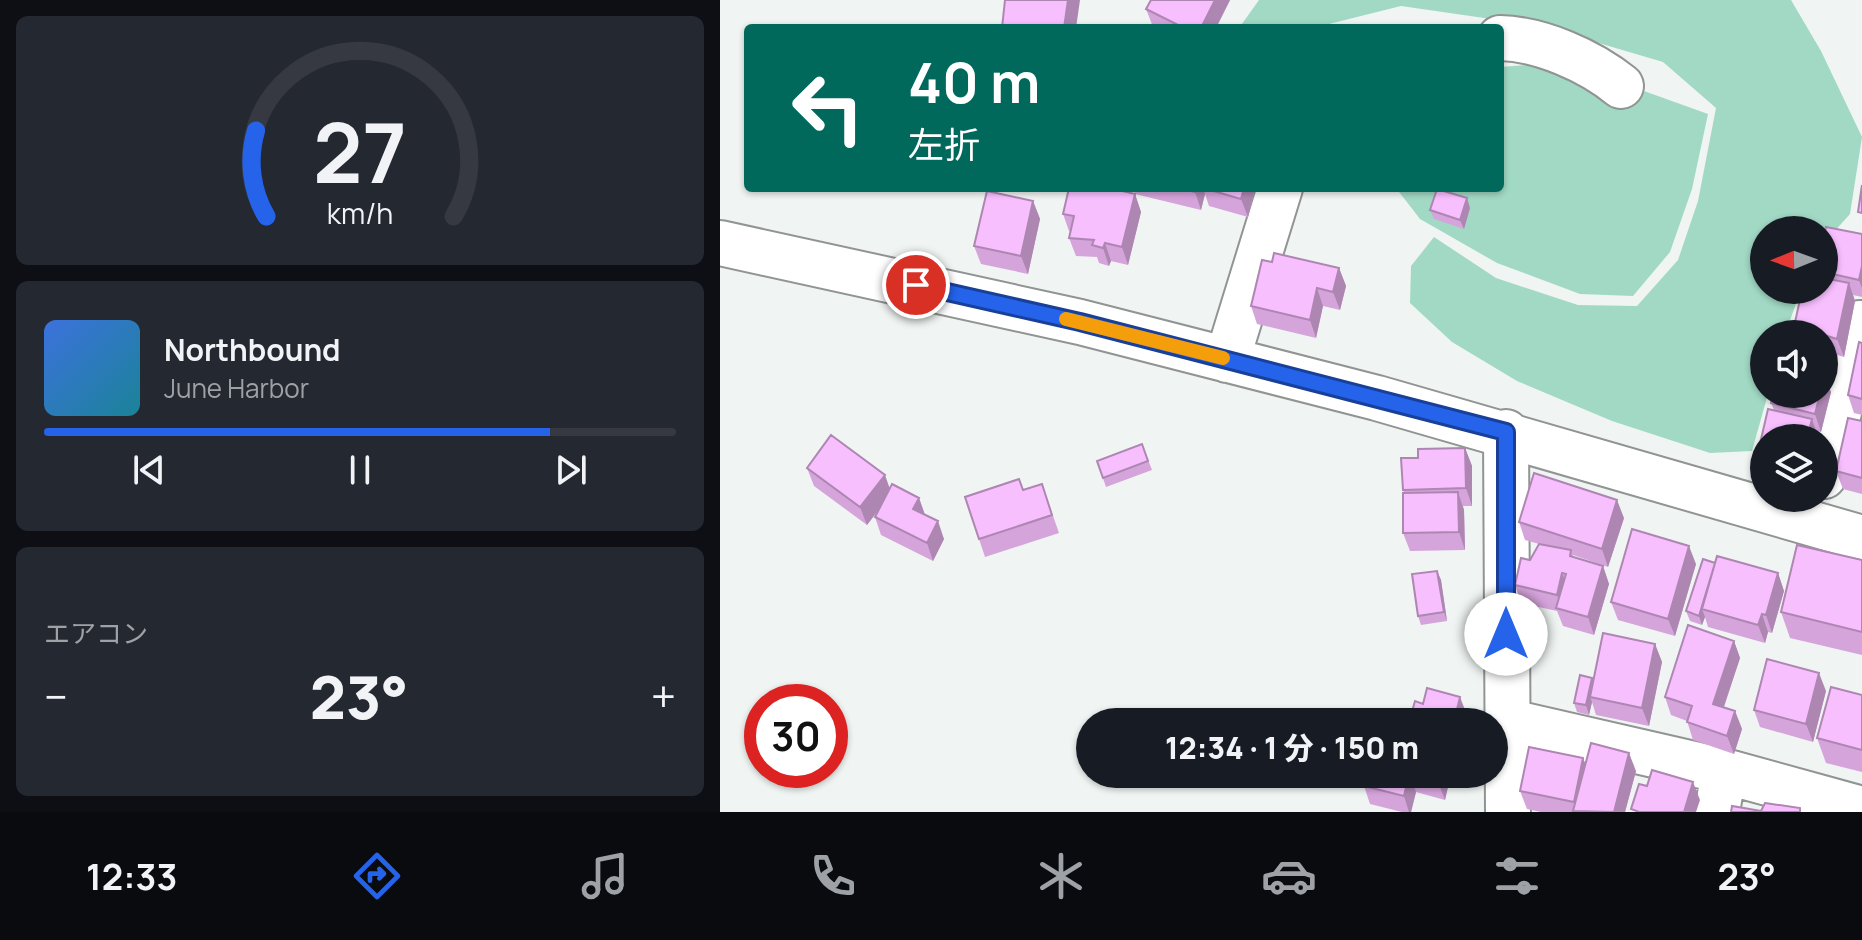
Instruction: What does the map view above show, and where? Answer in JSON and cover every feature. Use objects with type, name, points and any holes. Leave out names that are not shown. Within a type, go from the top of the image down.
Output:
[{"type":"street","points":[[1504,38],[1516,39],[1598,68],[1621,86]]},
{"type":"street","points":[[1227,360],[1279,192]]},
{"type":"street","points":[[720,243],[1080,322],[1750,494]]},
{"type":"street","points":[[1836,424],[1860,323]]},
{"type":"street","points":[[1506,432],[1506,708]]},
{"type":"street","points":[[1818,512],[1862,538]]},
{"type":"street","points":[[1508,722],[1721,792],[1862,809]]},
{"type":"street","points":[[1507,788],[1508,812]]},
{"type":"green space","points":[[1259,0],[1791,0],[1821,51],[1862,137],[1850,214],[1838,227],[1838,216],[1750,216],[1750,304],[1796,304],[1790,320],[1750,320],[1750,408],[1764,408],[1760,424],[1750,424],[1750,451],[1710,453],[1612,421],[1517,381],[1452,342],[1410,303],[1411,266],[1434,237],[1496,278],[1578,305],[1637,306],[1678,260],[1698,201],[1716,108],[1663,62],[1585,39],[1491,19],[1401,6],[1329,24],[1242,24]]},
{"type":"green space","points":[[1527,65],[1644,91],[1708,114],[1692,189],[1670,252],[1633,296],[1580,294],[1497,263],[1420,219],[1399,192],[1504,192],[1504,67]]},
{"type":"building","points":[[1005,0],[1068,0],[1065,24],[1002,24]]},
{"type":"building","points":[[1151,0],[1215,0],[1203,24],[1176,24],[1146,9]]},
{"type":"building","points":[[1862,185],[1862,213],[1858,212]]},
{"type":"building","points":[[987,192],[1033,201],[1021,256],[974,246]]},
{"type":"building","points":[[1068,192],[1135,194],[1122,247],[1105,243],[1103,248],[1092,245],[1094,240],[1069,238],[1074,216],[1063,214]]},
{"type":"building","points":[[1217,192],[1243,192],[1241,199]]},
{"type":"building","points":[[1436,192],[1467,198],[1460,220],[1430,210]]},
{"type":"building","points":[[1838,229],[1862,234],[1859,280],[1838,275]]},
{"type":"building","points":[[1274,253],[1339,268],[1333,292],[1317,288],[1310,320],[1251,306],[1262,260],[1272,262]]},
{"type":"building","points":[[1838,281],[1849,283],[1838,334],[1838,320],[1796,320],[1799,304],[1838,304]]},
{"type":"building","points":[[1859,342],[1862,343],[1862,399],[1848,395]]},
{"type":"building","points":[[1791,408],[1816,408],[1815,414]]},
{"type":"building","points":[[1768,409],[1812,419],[1811,424],[1765,424]]},
{"type":"building","points":[[1848,418],[1862,421],[1862,478],[1838,472]]},
{"type":"building","points":[[831,435],[885,475],[860,507],[807,468]]},
{"type":"building","points":[[1142,444],[1148,461],[1103,478],[1097,461]]},
{"type":"building","points":[[1465,448],[1466,488],[1403,490],[1401,458],[1418,458],[1418,449]]},
{"type":"building","points":[[1534,473],[1617,500],[1602,549],[1519,522]]},
{"type":"building","points":[[1019,479],[1023,490],[1042,484],[1052,515],[979,539],[965,497]]},
{"type":"building","points":[[892,484],[919,498],[913,509],[938,521],[927,543],[875,517]]},
{"type":"building","points":[[1458,492],[1459,532],[1403,533],[1403,493]]},
{"type":"building","points":[[1632,529],[1689,546],[1668,619],[1611,602]]},
{"type":"building","points":[[1539,544],[1571,550],[1570,556],[1603,566],[1588,617],[1556,608],[1566,574],[1562,573],[1557,595],[1515,585],[1521,558],[1530,560]]},
{"type":"building","points":[[1797,545],[1862,560],[1862,632],[1781,612]]},
{"type":"building","points":[[1717,556],[1778,573],[1766,615],[1762,614],[1758,625],[1702,609]]},
{"type":"building","points":[[1703,559],[1715,563],[1699,616],[1686,611]]},
{"type":"building","points":[[1437,571],[1444,612],[1418,616],[1412,574]]},
{"type":"building","points":[[1688,625],[1734,641],[1713,704],[1735,711],[1727,736],[1687,722],[1692,706],[1665,697]]},
{"type":"building","points":[[1603,633],[1655,644],[1642,708],[1590,697]]},
{"type":"building","points":[[1767,659],[1819,673],[1806,724],[1754,710]]},
{"type":"building","points":[[1580,675],[1592,678],[1586,705],[1574,703]]},
{"type":"building","points":[[1831,687],[1862,695],[1862,750],[1817,738]]},
{"type":"building","points":[[1427,688],[1460,697],[1457,708],[1413,708],[1415,701],[1423,704]]},
{"type":"building","points":[[1591,743],[1629,753],[1614,812],[1573,811]]},
{"type":"building","points":[[1529,747],[1583,758],[1574,802],[1520,791]]},
{"type":"building","points":[[1652,770],[1693,782],[1684,812],[1639,812],[1631,809],[1639,784],[1647,786]]},
{"type":"building","points":[[1372,788],[1406,788],[1404,796]]},
{"type":"building","points":[[1765,803],[1800,808],[1800,812],[1731,812],[1732,806],[1761,811]]},
{"type":"slow traffic","points":[[1066,319],[1223,358]]},
{"type":"route","points":[[916,285],[1080,322],[1506,432],[1506,634]]}]
